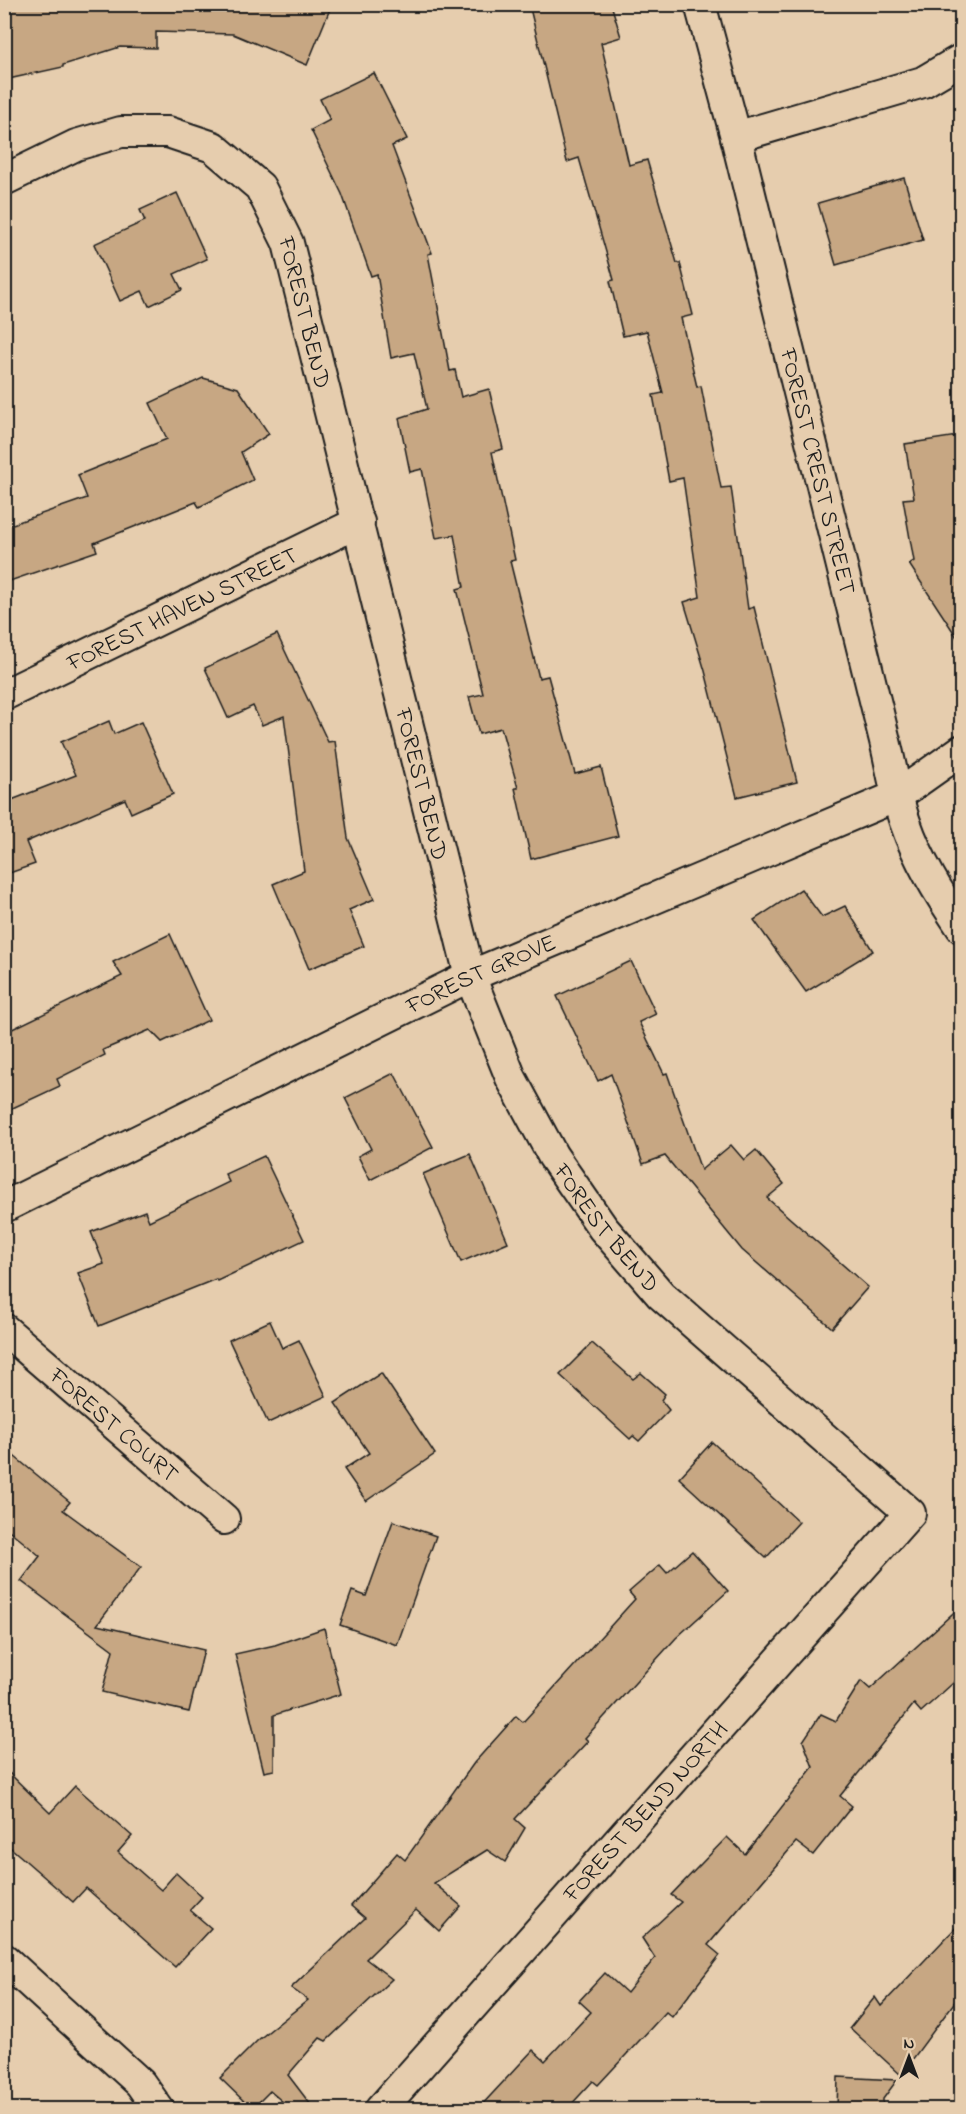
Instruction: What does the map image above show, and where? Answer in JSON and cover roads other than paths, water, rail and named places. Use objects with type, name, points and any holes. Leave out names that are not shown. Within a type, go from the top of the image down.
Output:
[{"type":"street","name":"FOREST CREST STREET","points":[[700,4],[736,137],[904,821],[941,898],[962,928]]},
{"type":"street","points":[[736,137],[923,82],[962,58]]},
{"type":"street","name":"FOREST BEND","points":[[4,180],[76,145],[121,132],[168,132],[213,147],[260,187],[288,243],[470,976],[511,1078],[553,1156],[603,1228],[661,1295],[910,1513]]},
{"type":"street","name":"FOREST HAVEN STREET","points":[[4,695],[359,522]]},
{"type":"street","name":"FOREST GROVE","points":[[4,1207],[470,976],[897,796],[962,750]]},
{"type":"street","name":"FOREST COURT","points":[[4,1329],[225,1519]]},
{"type":"street","name":"FOREST BEND NORTH","points":[[380,2109],[910,1513]]},
{"type":"street","points":[[4,1959],[140,2083],[159,2109]]}]
